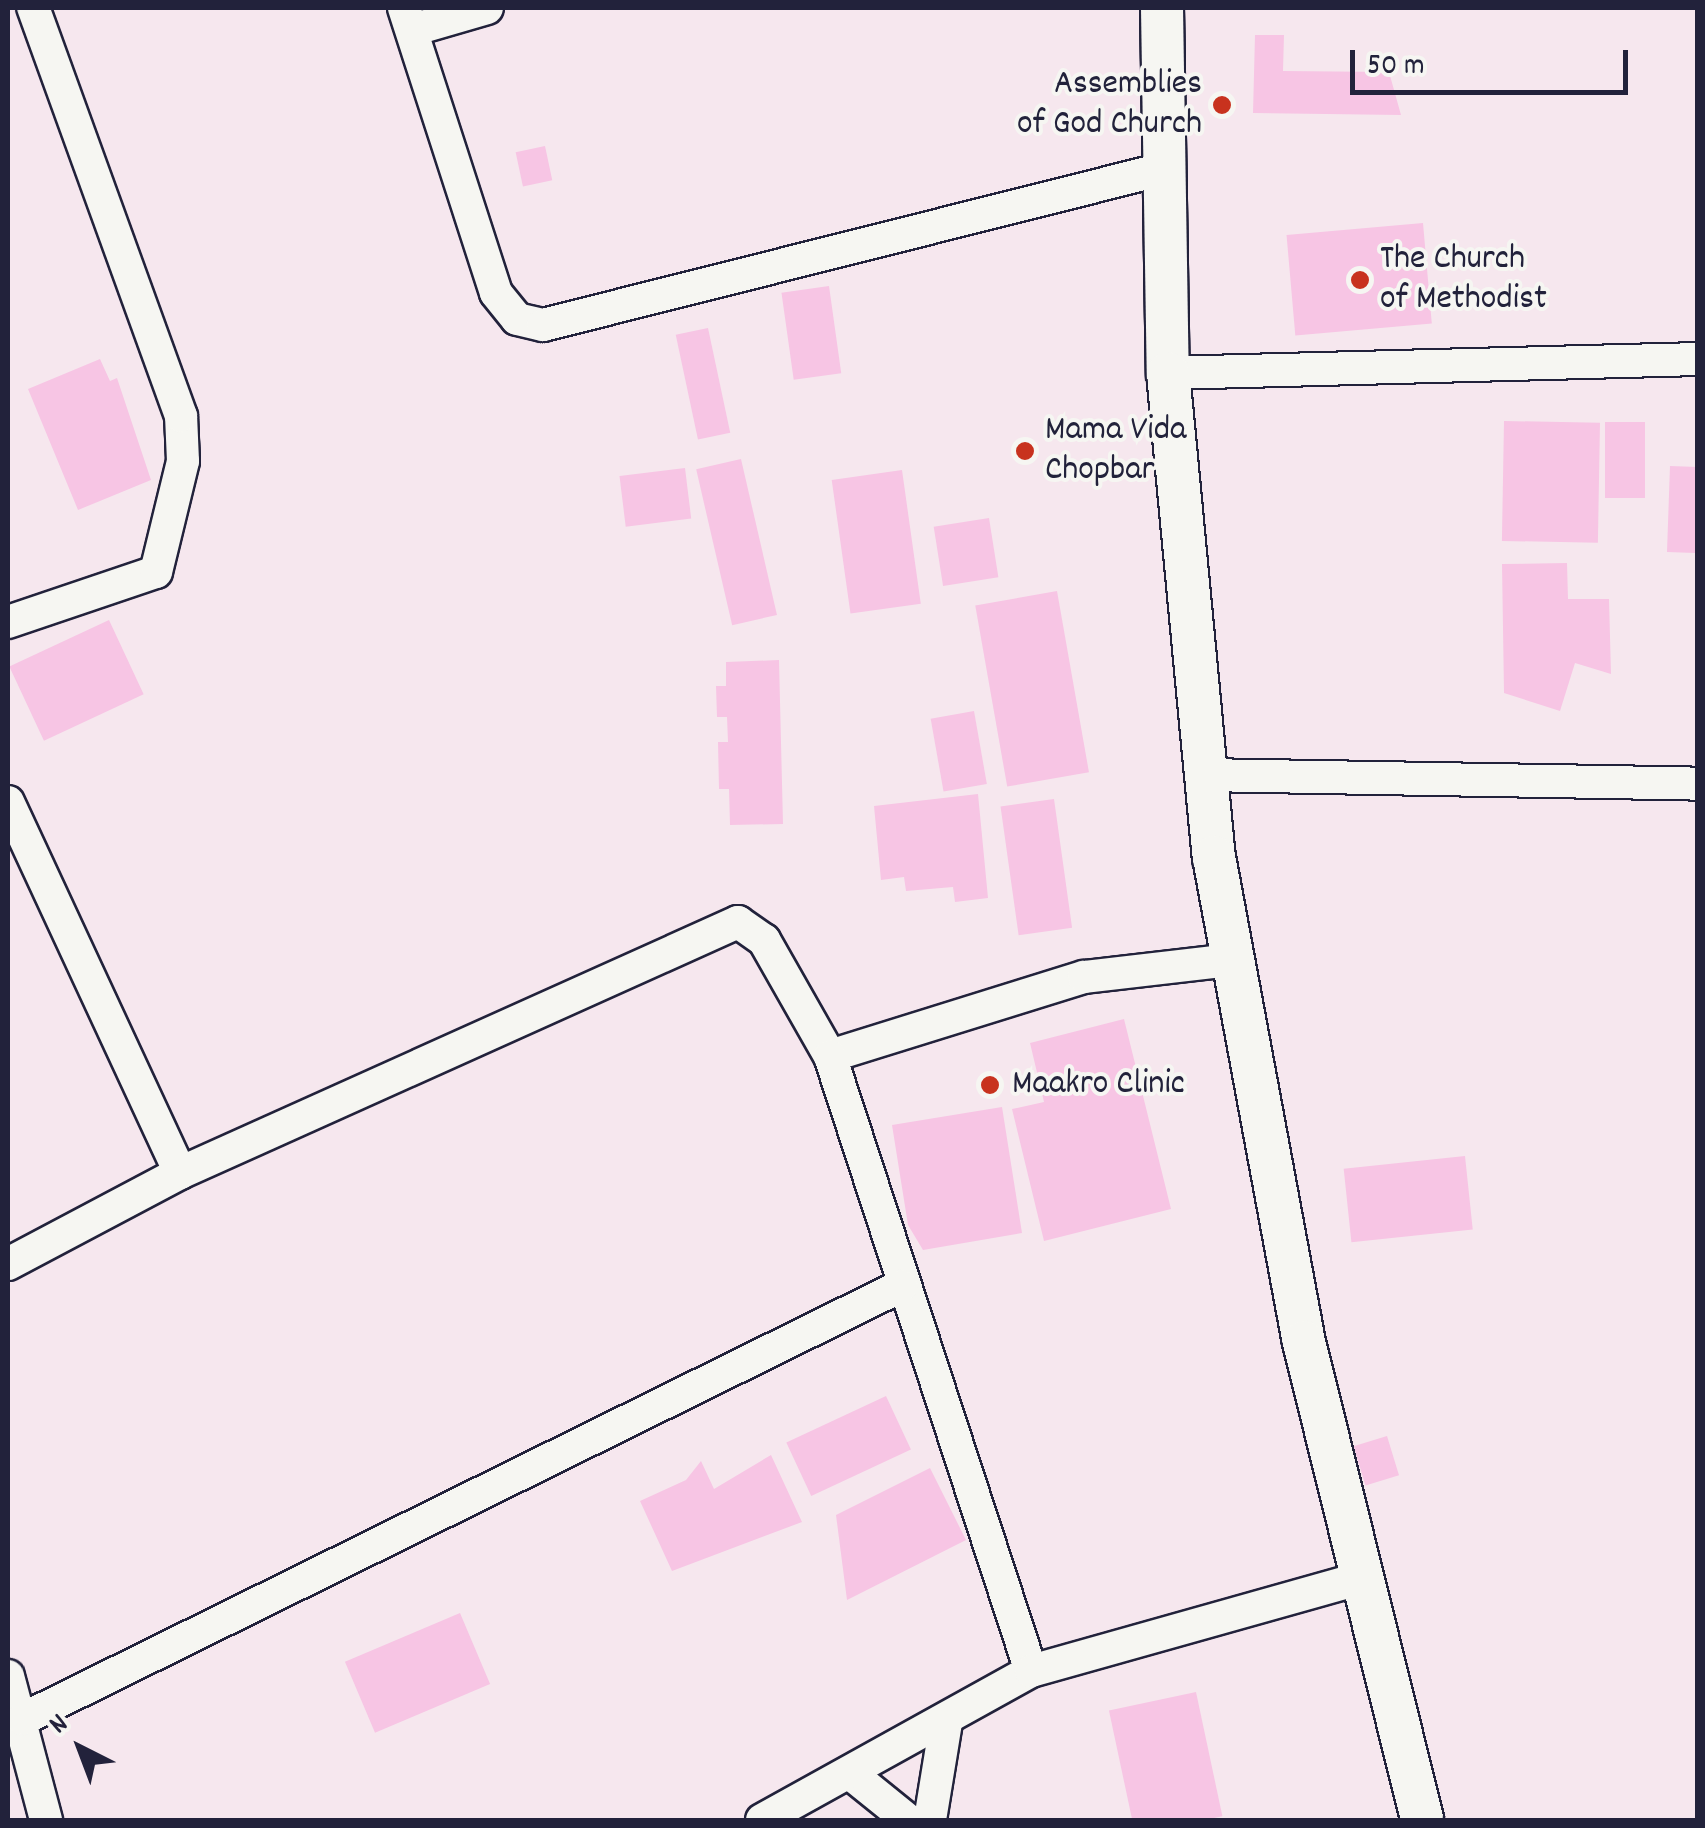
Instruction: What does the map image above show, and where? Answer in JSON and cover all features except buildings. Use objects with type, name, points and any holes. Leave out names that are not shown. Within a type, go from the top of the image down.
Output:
[{"type":"street","points":[[8,622],[156,572],[183,461],[181,416],[33,8]]},
{"type":"street","points":[[487,8],[408,19],[496,293],[517,319],[543,325],[1163,170]]},
{"type":"street","points":[[1162,8],[1168,373],[1203,775],[1231,960],[1304,1342],[1366,1577],[1422,1820]]},
{"type":"street","points":[[1168,373],[1698,359]]},
{"type":"street","points":[[1203,775],[1698,784]]},
{"type":"street","points":[[8,802],[180,1173]]},
{"type":"street","points":[[8,1264],[180,1173],[738,922],[764,940],[830,1056],[901,1286],[1031,1671]]},
{"type":"street","points":[[830,1056],[1084,977],[1231,960]]},
{"type":"street","points":[[23,1719],[901,1286]]},
{"type":"street","points":[[762,1820],[946,1722],[1031,1671],[1366,1577]]},
{"type":"street","points":[[8,1676],[23,1719],[46,1820]]},
{"type":"street","points":[[930,1820],[946,1722]]},
{"type":"street","points":[[851,1774],[908,1820]]},
{"type":"place","name":"Assemblies of God Church","points":[[1222,105]]},
{"type":"place","name":"The Church of Methodist","points":[[1360,280]]},
{"type":"place","name":"Mama Vida Chopbar","points":[[1025,451]]},
{"type":"place","name":"Maakro Clinic","points":[[990,1085]]}]
